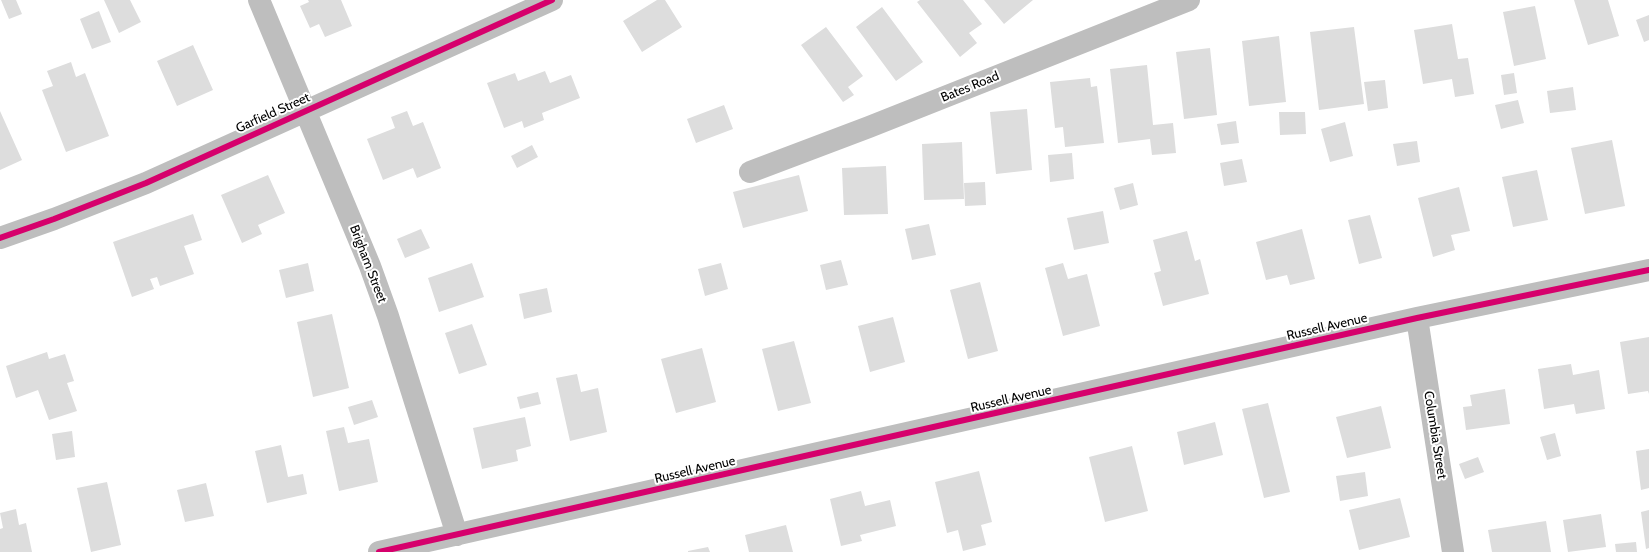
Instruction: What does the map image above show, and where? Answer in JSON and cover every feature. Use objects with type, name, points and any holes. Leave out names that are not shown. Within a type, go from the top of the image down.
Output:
[{"type":"street","name":"Brigham Street","points":[[259,0],[370,266],[386,309],[458,535]]},
{"type":"street","name":"Garfield Street","points":[[0,238],[54,219],[146,183],[552,0]]},
{"type":"street","name":"Bates Road","points":[[750,172],[877,124],[1189,0]]},
{"type":"street","name":"Russell Avenue","points":[[379,552],[1417,318],[1649,270]]},
{"type":"street","name":"Columbia Street","points":[[1417,318],[1453,552]]},
{"type":"building","points":[[1,0],[16,0],[22,14],[9,19]]},
{"type":"building","points":[[104,0],[130,0],[141,22],[119,33]]},
{"type":"building","points":[[308,0],[341,0],[352,26],[325,37],[319,24],[310,28],[300,6],[309,2]]},
{"type":"building","points":[[657,0],[665,0],[682,27],[642,52],[623,21]]},
{"type":"building","points":[[920,0],[963,0],[982,24],[969,33],[977,43],[960,57],[917,2]]},
{"type":"building","points":[[984,0],[1033,0],[1004,24]]},
{"type":"building","points":[[1574,0],[1608,0],[1619,36],[1588,45]]},
{"type":"building","points":[[1535,6],[1546,59],[1514,66],[1503,12]]},
{"type":"building","points":[[882,7],[923,62],[896,81],[856,27]]},
{"type":"building","points":[[99,11],[111,42],[92,49],[80,19]]},
{"type":"building","points":[[1649,15],[1649,40],[1644,42],[1636,20]]},
{"type":"building","points":[[1452,24],[1458,59],[1468,58],[1474,94],[1455,97],[1452,79],[1423,84],[1414,30]]},
{"type":"building","points":[[826,27],[863,76],[848,87],[854,95],[843,102],[801,45]]},
{"type":"building","points":[[1354,27],[1364,104],[1319,110],[1310,32]]},
{"type":"building","points":[[1279,36],[1286,102],[1249,106],[1242,41]]},
{"type":"building","points":[[193,45],[213,90],[177,106],[157,61]]},
{"type":"building","points":[[1210,48],[1217,115],[1184,119],[1176,52]]},
{"type":"building","points":[[71,62],[76,77],[85,73],[109,136],[66,152],[42,90],[53,86],[47,71]]},
{"type":"building","points":[[1147,65],[1153,125],[1173,123],[1176,153],[1152,155],[1150,139],[1118,143],[1110,69]]},
{"type":"building","points":[[545,71],[550,83],[571,75],[580,98],[542,113],[544,120],[524,128],[522,121],[504,128],[487,83],[515,73],[518,81]]},
{"type":"building","points":[[1514,73],[1517,93],[1504,95],[1501,75]]},
{"type":"building","points":[[1090,78],[1091,87],[1097,86],[1104,143],[1065,147],[1063,127],[1055,128],[1050,82]]},
{"type":"building","points":[[1385,80],[1388,108],[1368,111],[1364,82]]},
{"type":"building","points":[[1573,87],[1576,110],[1550,113],[1547,91]]},
{"type":"building","points":[[1518,100],[1524,123],[1501,129],[1495,105]]},
{"type":"building","points":[[724,105],[733,129],[696,143],[687,119]]},
{"type":"building","points":[[1027,109],[1032,170],[996,174],[990,112]]},
{"type":"building","points":[[0,111],[22,160],[0,170]]},
{"type":"building","points":[[407,111],[413,126],[423,122],[441,168],[417,178],[413,168],[383,180],[367,139],[395,128],[391,117]]},
{"type":"building","points":[[1279,112],[1305,112],[1306,134],[1280,135]]},
{"type":"building","points":[[1236,121],[1239,143],[1221,145],[1217,124]]},
{"type":"building","points":[[1345,122],[1353,156],[1330,162],[1321,129]]},
{"type":"building","points":[[1612,140],[1625,206],[1585,214],[1571,148]]},
{"type":"building","points":[[1417,141],[1420,162],[1397,166],[1393,144]]},
{"type":"building","points":[[962,142],[964,199],[924,200],[922,144]]},
{"type":"building","points":[[532,145],[538,157],[517,168],[511,156]]},
{"type":"building","points":[[1072,153],[1074,179],[1050,182],[1048,155]]},
{"type":"building","points":[[1242,159],[1247,182],[1224,186],[1220,163]]},
{"type":"building","points":[[886,166],[888,214],[844,215],[842,168]]},
{"type":"building","points":[[1537,170],[1548,220],[1513,227],[1502,177]]},
{"type":"building","points":[[268,175],[285,213],[258,225],[262,234],[242,243],[221,195]]},
{"type":"building","points":[[799,175],[808,211],[743,228],[733,192]]},
{"type":"building","points":[[985,182],[986,205],[965,206],[964,183]]},
{"type":"building","points":[[1133,183],[1138,205],[1120,210],[1114,188]]},
{"type":"building","points":[[1459,187],[1470,231],[1451,235],[1455,250],[1433,257],[1418,198]]},
{"type":"building","points":[[1103,211],[1109,243],[1074,250],[1067,218]]},
{"type":"building","points":[[193,214],[202,240],[184,246],[194,274],[160,286],[157,277],[150,279],[154,289],[132,297],[113,242]]},
{"type":"building","points":[[1370,215],[1382,258],[1359,264],[1348,220]]},
{"type":"building","points":[[929,224],[936,255],[912,260],[905,229]]},
{"type":"building","points":[[421,229],[430,248],[405,258],[397,239]]},
{"type":"building","points":[[1302,229],[1315,279],[1290,285],[1287,275],[1266,280],[1256,242]]},
{"type":"building","points":[[1187,231],[1195,261],[1200,259],[1209,294],[1163,306],[1154,273],[1161,271],[1153,240]]},
{"type":"building","points":[[841,260],[848,285],[826,290],[820,265]]},
{"type":"building","points":[[308,263],[314,291],[286,298],[279,270]]},
{"type":"building","points":[[472,263],[484,297],[439,312],[428,278]]},
{"type":"building","points":[[721,263],[728,289],[705,296],[698,269]]},
{"type":"building","points":[[1063,263],[1068,279],[1087,274],[1100,326],[1063,336],[1045,268]]},
{"type":"building","points":[[980,282],[998,351],[968,359],[950,290]]},
{"type":"building","points":[[547,288],[552,312],[524,319],[519,294]]},
{"type":"building","points":[[332,314],[349,388],[313,397],[297,322]]},
{"type":"building","points":[[893,317],[905,362],[870,372],[858,326]]},
{"type":"building","points":[[472,324],[487,365],[459,374],[445,333]]},
{"type":"building","points":[[1649,337],[1649,394],[1648,391],[1628,394],[1620,342]]},
{"type":"building","points":[[794,341],[811,403],[778,411],[762,349]]},
{"type":"building","points":[[702,348],[716,402],[676,413],[661,359]]},
{"type":"building","points":[[47,352],[49,359],[65,354],[74,381],[67,383],[77,411],[49,420],[38,390],[16,398],[6,366]]},
{"type":"building","points":[[1571,364],[1573,375],[1599,370],[1605,409],[1576,414],[1574,404],[1544,409],[1538,369]]},
{"type":"building","points":[[577,374],[581,392],[598,388],[607,432],[570,441],[556,378]]},
{"type":"building","points":[[1505,389],[1510,424],[1466,430],[1463,407],[1472,406],[1470,395]]},
{"type":"building","points":[[538,392],[541,404],[520,409],[517,397]]},
{"type":"building","points":[[372,400],[378,417],[354,425],[348,407]]},
{"type":"building","points":[[1268,403],[1290,492],[1264,498],[1242,409]]},
{"type":"building","points":[[1381,406],[1391,448],[1347,458],[1336,417]]},
{"type":"building","points":[[525,417],[531,446],[516,450],[518,461],[482,469],[473,428]]},
{"type":"building","points":[[1215,422],[1223,455],[1184,465],[1177,432]]},
{"type":"building","points":[[344,427],[348,443],[369,439],[378,482],[339,491],[326,431]]},
{"type":"building","points":[[72,431],[75,457],[56,460],[52,434]]},
{"type":"building","points":[[1555,433],[1561,456],[1547,460],[1540,437]]},
{"type":"building","points":[[281,445],[288,477],[303,474],[307,494],[267,503],[255,451]]},
{"type":"building","points":[[1132,446],[1148,511],[1105,522],[1089,457]]},
{"type":"building","points":[[1649,449],[1649,488],[1641,490],[1636,451]]},
{"type":"building","points":[[1478,457],[1484,472],[1465,479],[1459,464]]},
{"type":"building","points":[[979,471],[992,522],[981,525],[986,545],[963,551],[958,530],[947,533],[935,482]]},
{"type":"building","points":[[1365,472],[1368,496],[1340,501],[1336,476]]},
{"type":"building","points":[[107,482],[121,545],[91,552],[77,488]]},
{"type":"building","points":[[206,483],[214,516],[185,522],[177,490]]},
{"type":"building","points":[[861,491],[865,506],[890,500],[896,526],[860,535],[862,541],[841,546],[830,499]]},
{"type":"building","points":[[1400,498],[1410,537],[1359,550],[1349,510]]},
{"type":"building","points":[[16,509],[19,525],[26,523],[32,552],[0,552],[0,529],[3,528],[0,513]]},
{"type":"building","points":[[1649,510],[1649,548],[1646,549],[1641,512]]},
{"type":"building","points":[[1601,514],[1606,547],[1568,552],[1563,520]]},
{"type":"building","points":[[1546,521],[1551,552],[1492,552],[1488,530]]},
{"type":"building","points":[[786,525],[793,552],[749,552],[745,535]]},
{"type":"building","points":[[1636,542],[1637,552],[1616,552],[1615,544]]},
{"type":"building","points":[[708,547],[710,552],[688,552],[688,551]]},
{"type":"cycle path","points":[[0,238],[54,219],[146,183],[552,0]]},
{"type":"cycle path","points":[[379,552],[1417,318],[1649,270]]}]
